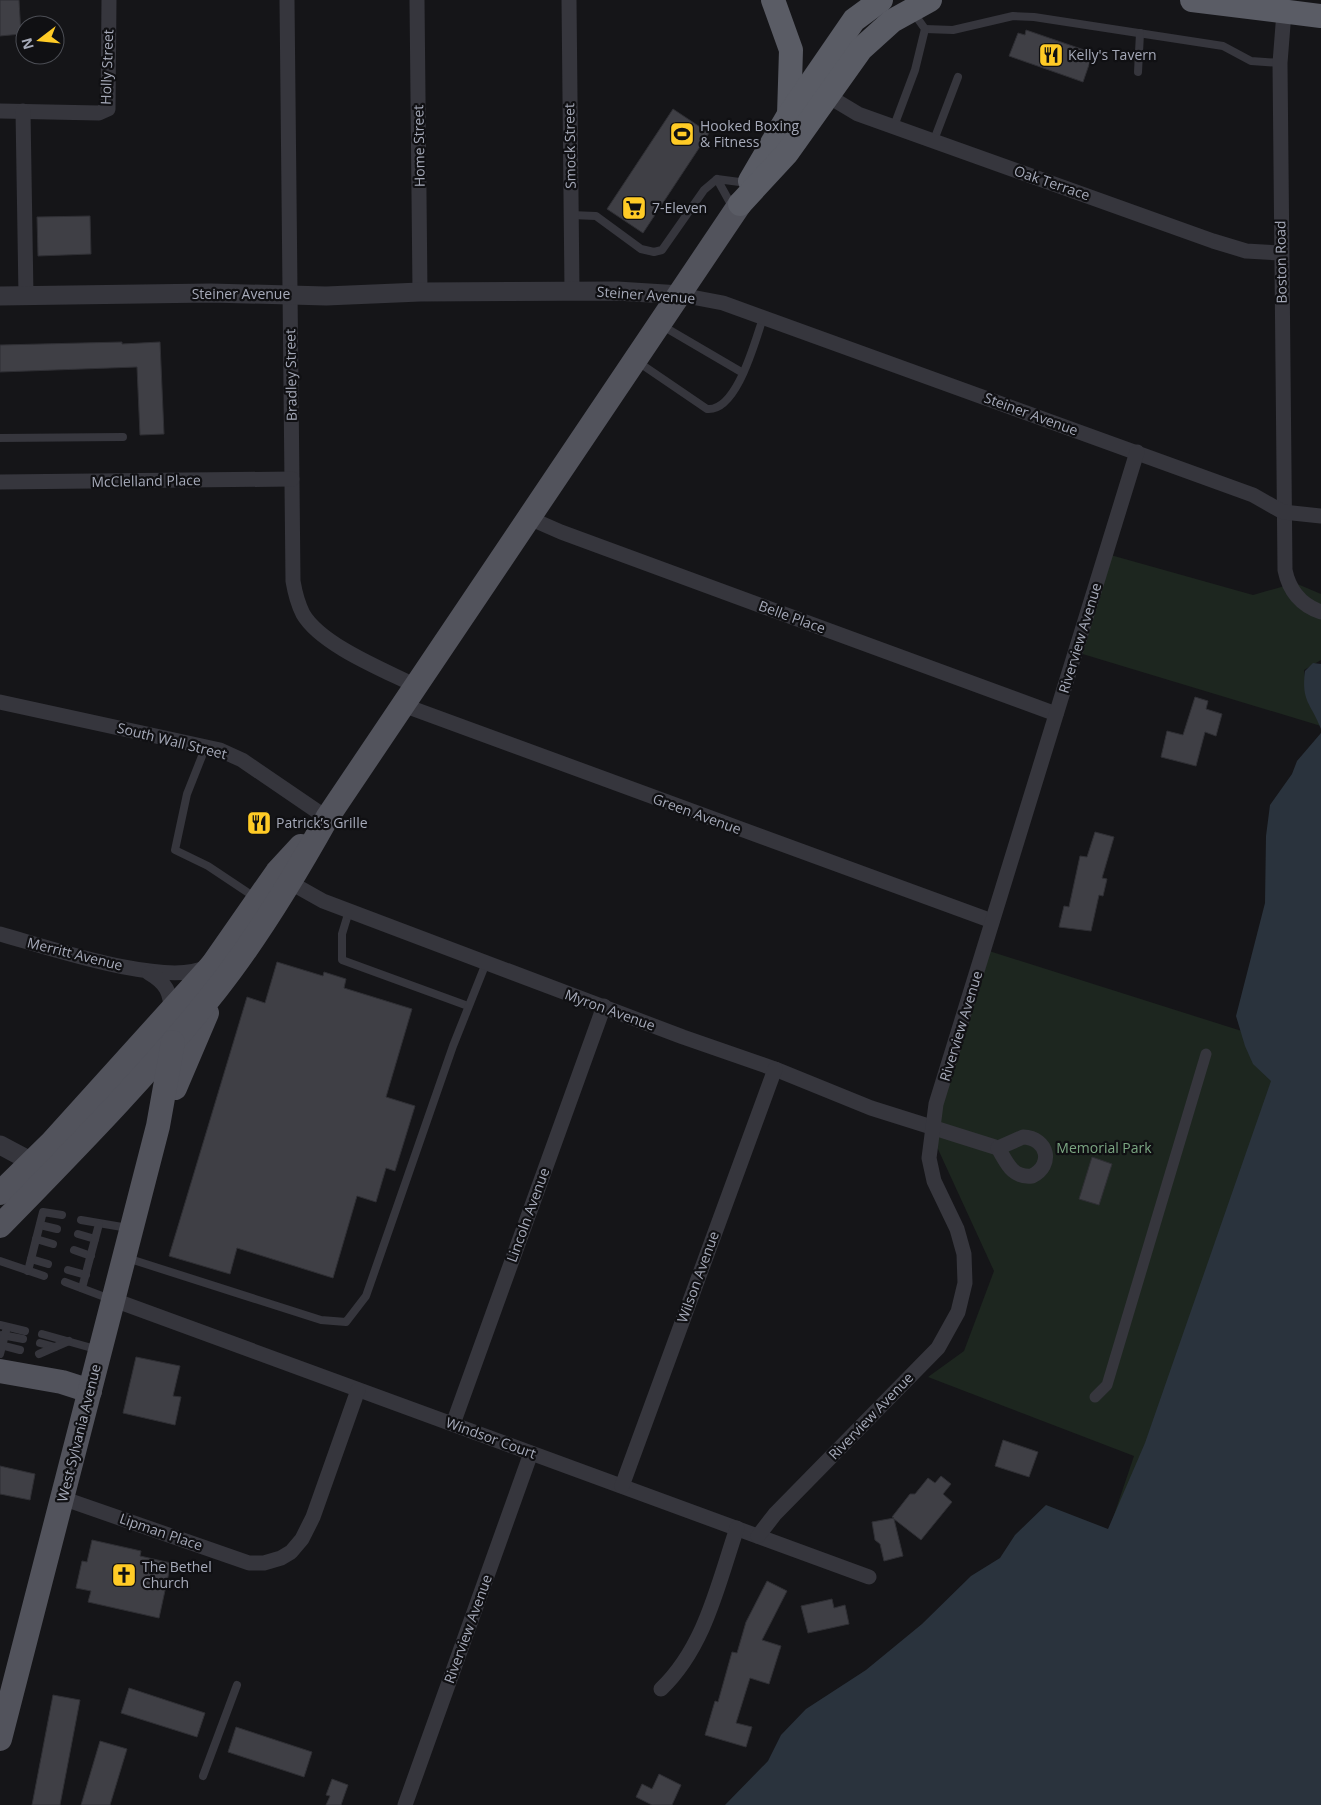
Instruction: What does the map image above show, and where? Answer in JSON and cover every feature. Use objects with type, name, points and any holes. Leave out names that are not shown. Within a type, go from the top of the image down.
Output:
[{"type":"highway","points":[[773,0],[791,50],[788,116]]},
{"type":"highway","points":[[741,200],[788,116],[859,10],[881,0]]},
{"type":"highway","points":[[1192,0],[1321,16]]},
{"type":"highway","points":[[741,200],[787,153],[861,49],[892,21],[921,4]]},
{"type":"main road","points":[[0,1226],[37,1204],[217,989],[291,883],[327,818],[661,325],[741,200]]},
{"type":"main road","points":[[0,1193],[32,1162],[212,965],[277,872],[327,818]]},
{"type":"main road","name":"West Sylvania Avenue","points":[[0,1739],[7,1682],[62,1498],[101,1350],[158,1126],[174,1041],[182,1015],[212,965]]},
{"type":"main road","name":"West Sylvania Avenue","points":[[158,1126],[217,989]]},
{"type":"main road","points":[[0,1370],[62,1382],[90,1391]]},
{"type":"street","name":"Holly Street","points":[[23,111],[99,113],[108,109],[109,0]]},
{"type":"street","name":"Bradley Street","points":[[287,0],[293,581],[296,597],[303,614],[318,630],[409,696]]},
{"type":"street","name":"Home Street","points":[[417,0],[420,292]]},
{"type":"street","name":"Smock Street","points":[[569,0],[572,291]]},
{"type":"street","name":"Boston Road","points":[[1284,12],[1280,64],[1284,570],[1287,582],[1299,598],[1321,612]]},
{"type":"street","name":"Oak Terrace","points":[[828,96],[858,114],[1213,241],[1246,251],[1280,253]]},
{"type":"street","points":[[0,111],[23,111],[26,296]]},
{"type":"street","name":"Steiner Avenue","points":[[0,296],[572,291],[681,295],[723,303],[1137,452],[1253,495],[1283,512],[1305,516],[1321,516]]},
{"type":"street","name":"Riverview Avenue","points":[[758,1536],[775,1514],[938,1348],[958,1312],[965,1283],[964,1254],[957,1229],[934,1181],[929,1158],[936,1104],[1137,452]]},
{"type":"street","name":"McClelland Place","points":[[0,482],[292,478]]},
{"type":"street","name":"Belle Place","points":[[529,518],[570,535],[1056,714]]},
{"type":"street","name":"Green Avenue","points":[[409,696],[992,922]]},
{"type":"street","name":"South Wall Street","points":[[0,702],[206,746],[242,760],[327,818]]},
{"type":"street","name":"Myron Avenue","points":[[291,883],[323,901],[729,1054],[775,1068],[871,1108],[932,1129],[998,1148]]},
{"type":"street","name":"Merritt Avenue","points":[[0,934],[149,973],[190,974],[212,965]]},
{"type":"street","name":"Merritt Avenue","points":[[149,973],[162,981],[169,991],[171,1012]]},
{"type":"street","name":"Lincoln Avenue","points":[[453,1424],[604,1006]]},
{"type":"street","points":[[1095,1397],[1107,1385],[1206,1054]]},
{"type":"street","name":"Wilson Avenue","points":[[622,1486],[775,1068]]},
{"type":"street","points":[[0,1145],[32,1162]]},
{"type":"street","name":"Windsor Court","points":[[114,1300],[869,1576]]},
{"type":"street","name":"Lipman Place","points":[[62,1498],[249,1563],[264,1563],[281,1558],[291,1552],[308,1529],[358,1390]]},
{"type":"street","name":"Riverview Avenue","points":[[405,1805],[531,1453]]},
{"type":"street","points":[[661,1689],[678,1672],[703,1628],[737,1528]]},
{"type":"lane","points":[[894,126],[915,70],[925,29],[921,4]]},
{"type":"lane","points":[[925,29],[953,30],[1013,16],[1223,46],[1251,62],[1280,64]]},
{"type":"lane","points":[[1138,72],[1140,33]]},
{"type":"lane","points":[[934,140],[958,77]]},
{"type":"lane","points":[[571,215],[596,216],[640,249],[654,252],[662,250],[704,190],[717,179]]},
{"type":"lane","points":[[717,179],[741,200]]},
{"type":"lane","points":[[717,179],[741,200]]},
{"type":"lane","points":[[636,360],[707,410],[713,410],[722,405],[739,384],[763,318]]},
{"type":"lane","points":[[661,325],[743,373]]},
{"type":"lane","points":[[0,438],[123,436]]},
{"type":"lane","points":[[206,746],[187,794],[175,850],[208,866],[258,900]]},
{"type":"lane","points":[[349,911],[342,934],[342,960],[468,1006]]},
{"type":"lane","points":[[125,1257],[321,1320],[346,1322],[366,1296],[468,1006],[486,963]]},
{"type":"lane","points":[[37,1204],[62,1215]]},
{"type":"lane","points":[[28,1271],[40,1225],[37,1204]]},
{"type":"lane","points":[[81,1220],[132,1228]]},
{"type":"lane","points":[[82,1288],[99,1224]]},
{"type":"lane","points":[[40,1225],[57,1229]]},
{"type":"lane","points":[[78,1234],[95,1239]]},
{"type":"lane","points":[[36,1239],[53,1244]]},
{"type":"lane","points":[[74,1250],[91,1256]]},
{"type":"lane","points":[[31,1259],[48,1264]]},
{"type":"lane","points":[[0,1262],[44,1276]]},
{"type":"lane","points":[[68,1270],[86,1275]]},
{"type":"lane","points":[[65,1282],[114,1300]]},
{"type":"lane","points":[[0,1354],[4,1326],[25,1330]]},
{"type":"lane","points":[[42,1334],[101,1350]]},
{"type":"lane","points":[[2,1335],[23,1340]]},
{"type":"lane","points":[[39,1354],[68,1341]]},
{"type":"lane","points":[[40,1343],[56,1347]]},
{"type":"lane","points":[[1,1345],[20,1350]]},
{"type":"lane","points":[[203,1776],[237,1685]]},
{"type":"green space","points":[[1107,554],[1253,595],[1295,583],[1321,594],[1321,660],[1304,670],[1309,703],[1321,726],[1076,652]]},
{"type":"green space","name":"Memorial Park","points":[[986,950],[1248,1033],[1287,1081],[1165,1447],[1111,1524],[1134,1456],[928,1377],[964,1351],[994,1271],[932,1136]]},
{"type":"shaded area","points":[[1313,663],[1321,664],[1321,729],[1304,689],[1305,671]]},
{"type":"shaded area","points":[[1321,733],[1321,1805],[725,1805],[768,1761],[781,1735],[806,1709],[866,1670],[922,1624],[971,1576],[1000,1558],[1015,1535],[1046,1505],[1108,1529],[1145,1443],[1271,1081],[1253,1064],[1245,1046],[1236,1016],[1265,903],[1266,836],[1270,805],[1292,774],[1297,761]]},
{"type":"building","points":[[0,0],[19,0],[20,15],[15,15],[15,35],[0,36]]},
{"type":"building","name":"Kelly's Tavern","points":[[1026,30],[1093,53],[1083,82],[1009,56],[1018,33],[1025,35]]},
{"type":"building","points":[[673,109],[709,133],[643,233],[607,209]]},
{"type":"building","points":[[90,216],[91,254],[38,256],[37,217]]},
{"type":"building","points":[[122,342],[122,344],[160,342],[164,434],[140,435],[137,367],[0,372],[0,345]]},
{"type":"building","points":[[1195,697],[1208,701],[1206,709],[1222,714],[1216,736],[1205,732],[1196,766],[1161,757],[1167,731],[1183,735]]},
{"type":"building","points":[[1095,832],[1114,837],[1102,878],[1107,879],[1103,896],[1099,895],[1091,931],[1059,927],[1064,906],[1069,907],[1080,856],[1087,857]]},
{"type":"building","points":[[277,962],[323,976],[324,972],[346,979],[344,988],[412,1009],[386,1097],[415,1106],[395,1171],[386,1168],[376,1202],[357,1196],[333,1278],[237,1248],[230,1274],[169,1256],[247,997],[265,1003]]},
{"type":"building","points":[[1092,1157],[1112,1164],[1099,1205],[1079,1199]]},
{"type":"building","points":[[136,1357],[180,1366],[173,1396],[181,1397],[175,1425],[123,1413]]},
{"type":"building","points":[[1003,1440],[1038,1452],[1029,1477],[995,1466]]},
{"type":"building","points":[[0,1466],[35,1474],[30,1500],[0,1494]]},
{"type":"building","points":[[941,1476],[951,1484],[943,1494],[952,1502],[921,1540],[894,1519],[903,1556],[884,1561],[880,1544],[875,1540],[872,1522],[894,1518],[892,1517],[910,1494],[915,1494],[928,1478],[935,1483]]},
{"type":"building","name":"The Bethel Church","points":[[92,1540],[141,1551],[140,1556],[171,1563],[159,1618],[88,1602],[91,1591],[76,1588],[82,1561],[87,1562]]},
{"type":"building","points":[[767,1581],[787,1591],[762,1640],[781,1646],[769,1684],[750,1678],[736,1723],[752,1727],[746,1747],[705,1735],[715,1701],[718,1702],[732,1652],[737,1653],[746,1622]]},
{"type":"building","points":[[832,1599],[834,1608],[845,1605],[849,1624],[808,1633],[801,1606]]},
{"type":"building","points":[[129,1688],[205,1713],[197,1737],[121,1713]]},
{"type":"building","points":[[53,1695],[80,1700],[60,1805],[32,1805]]},
{"type":"building","points":[[236,1727],[312,1752],[304,1777],[228,1752]]},
{"type":"building","points":[[100,1741],[127,1749],[110,1805],[81,1805]]},
{"type":"building","points":[[659,1774],[681,1785],[672,1805],[652,1805],[636,1797],[642,1784],[652,1789]]},
{"type":"building","points":[[332,1779],[348,1785],[341,1805],[326,1805],[330,1796],[326,1795]]},
{"type":"place","name":"Kelly's Tavern","points":[[1051,55]]},
{"type":"place","name":"Hooked Boxing & Fitness","points":[[682,134]]},
{"type":"place","name":"7-Eleven","points":[[634,208]]},
{"type":"place","name":"Patrick’s Grille","points":[[259,823]]},
{"type":"place","name":"The Bethel Church","points":[[124,1575]]}]
